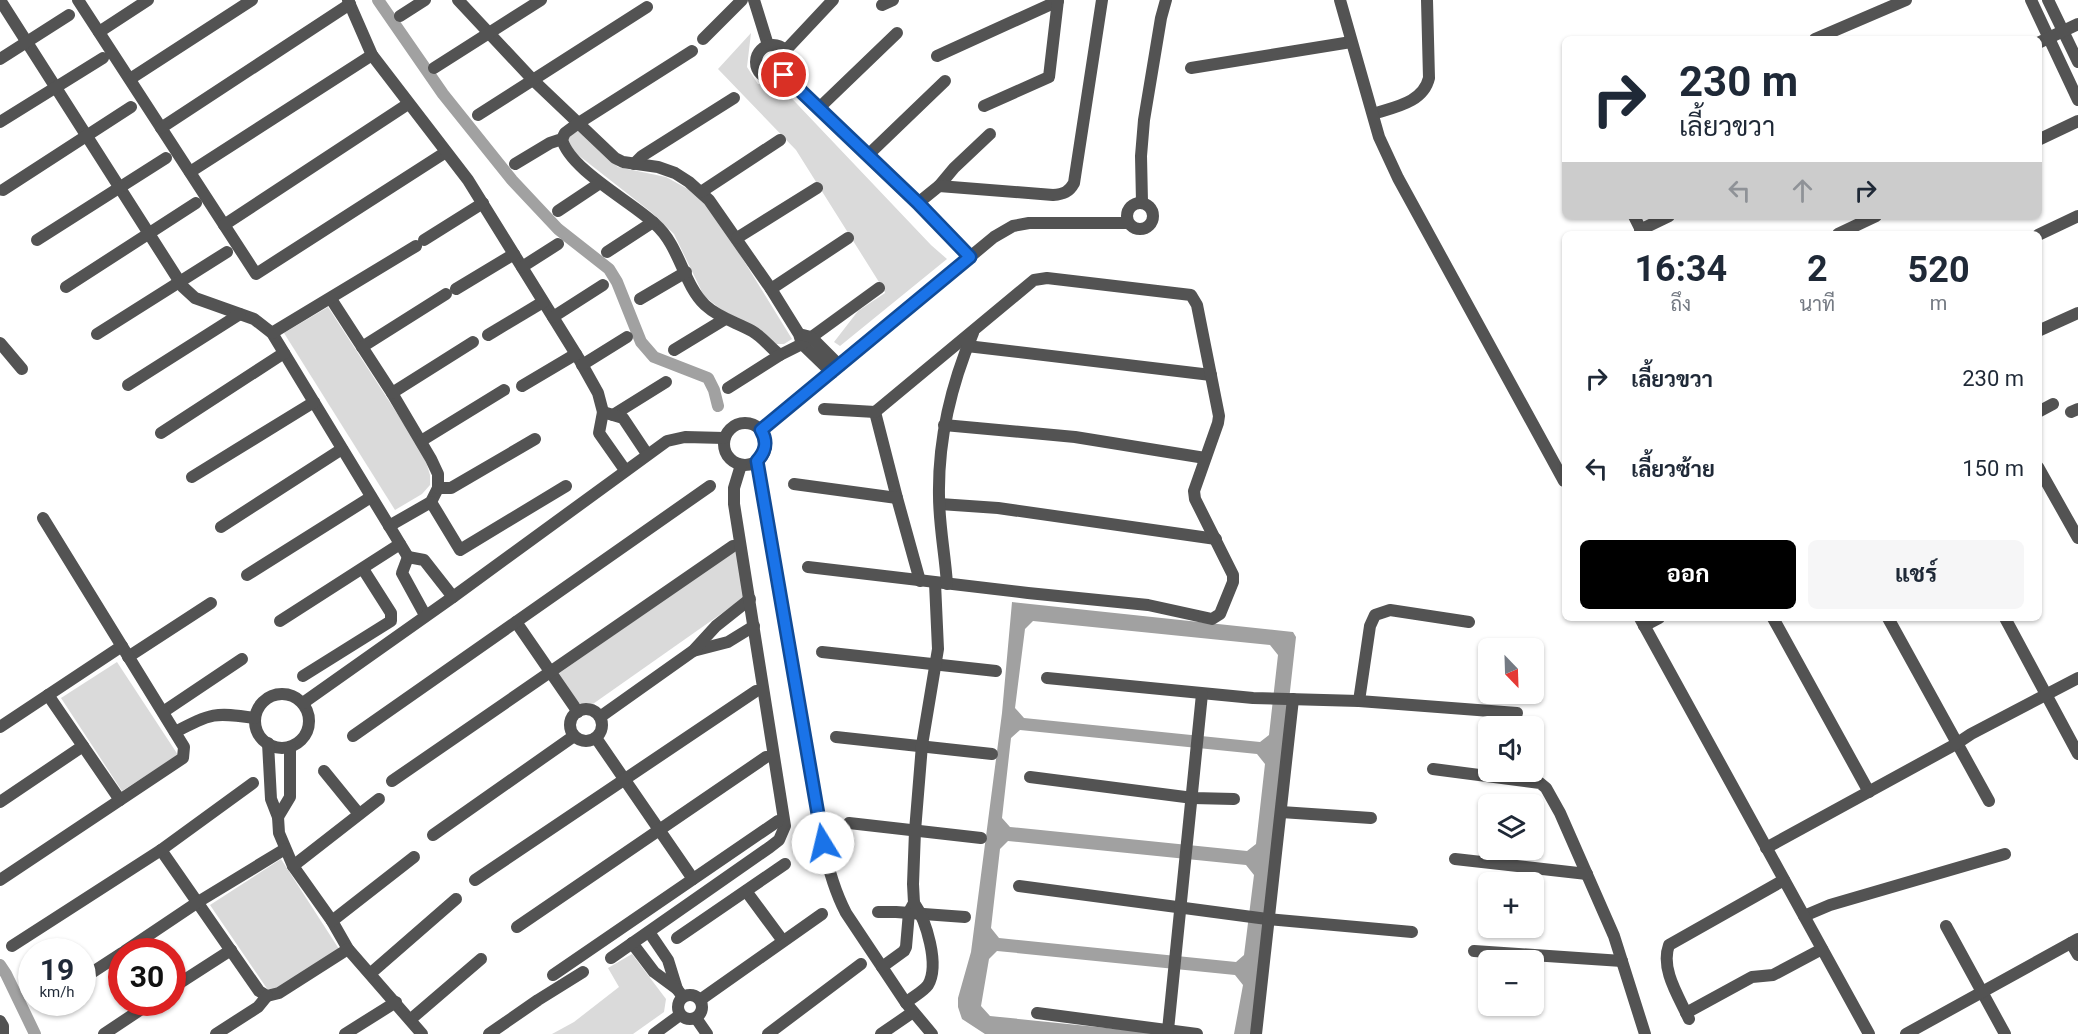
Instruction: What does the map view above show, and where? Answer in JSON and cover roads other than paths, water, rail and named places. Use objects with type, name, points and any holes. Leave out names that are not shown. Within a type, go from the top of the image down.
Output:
[{"type":"street","points":[[0,0],[180,282],[195,298],[254,319],[272,333],[408,557],[424,560],[453,597]]},
{"type":"street","points":[[78,0],[256,274],[446,152]]},
{"type":"street","points":[[99,32],[148,0]]},
{"type":"street","points":[[130,79],[252,0]]},
{"type":"street","points":[[400,16],[425,0]]},
{"type":"street","points":[[458,0],[533,80],[615,159],[658,167],[675,173],[701,192],[737,238],[804,339],[836,370]]},
{"type":"street","points":[[434,68],[541,0]]},
{"type":"street","points":[[703,39],[742,0]]},
{"type":"street","points":[[754,0],[768,45]]},
{"type":"street","points":[[786,50],[833,0]]},
{"type":"street","points":[[936,56],[1058,0]]},
{"type":"street","points":[[984,106],[1049,77],[1058,0]]},
{"type":"street","points":[[939,186],[1053,195],[1064,194],[1070,189],[1074,183],[1102,0]]},
{"type":"street","points":[[1142,202],[1144,120],[1166,0]]},
{"type":"street","points":[[1340,0],[1379,137],[1398,178],[1562,477]]},
{"type":"street","points":[[1373,114],[1409,102],[1417,98],[1427,87],[1429,78],[1427,0]]},
{"type":"street","points":[[1822,36],[1906,0]]},
{"type":"street","points":[[2031,0],[2044,41],[2078,100]]},
{"type":"street","points":[[2048,0],[2078,62]]},
{"type":"street","points":[[161,128],[349,2],[372,55],[483,203],[579,359],[608,413],[622,418],[647,454]]},
{"type":"street","points":[[478,115],[647,7]]},
{"type":"street","points":[[0,59],[69,15]]},
{"type":"street","points":[[2044,41],[2078,24]]},
{"type":"street","points":[[819,108],[897,33]]},
{"type":"street","points":[[1191,68],[1351,42]]},
{"type":"street","points":[[768,45],[777,45],[786,50],[790,63],[784,75],[772,79],[760,73],[756,60],[758,54],[768,45]]},
{"type":"street","points":[[515,165],[550,142],[562,139],[565,133],[577,124],[692,51]]},
{"type":"street","points":[[190,172],[372,55]]},
{"type":"street","points":[[0,122],[103,58]]},
{"type":"street","points":[[784,75],[918,203],[970,257]]},
{"type":"street","points":[[868,155],[945,81]]},
{"type":"street","points":[[634,164],[642,156],[734,98]]},
{"type":"street","points":[[224,225],[408,104]]},
{"type":"street","points":[[3,190],[131,107]]},
{"type":"street","points":[[2042,138],[2078,121]]},
{"type":"street","points":[[918,203],[939,186],[954,168],[990,134]]},
{"type":"street","points":[[562,139],[568,153],[600,183],[653,222],[669,241],[696,294],[703,303],[725,319],[752,331],[780,355]]},
{"type":"street","points":[[701,192],[780,140]]},
{"type":"street","points":[[37,240],[166,158]]},
{"type":"street","points":[[558,211],[600,183]]},
{"type":"street","points":[[737,238],[817,188]]},
{"type":"street","points":[[761,430],[1006,229],[1029,223],[1128,223],[1138,229],[1150,225],[1153,218],[1152,210],[1142,202]]},
{"type":"street","points":[[1128,223],[1126,218],[1129,208],[1142,202]]},
{"type":"street","points":[[66,287],[196,203]]},
{"type":"street","points":[[272,333],[331,299],[483,203]]},
{"type":"street","points":[[2042,233],[2078,216]]},
{"type":"street","points":[[1643,231],[1664,219]]},
{"type":"street","points":[[1844,231],[1870,219]]},
{"type":"street","points":[[607,252],[653,222]]},
{"type":"street","points":[[771,289],[848,238]]},
{"type":"street","points":[[522,267],[558,244]]},
{"type":"street","points":[[97,334],[227,252]]},
{"type":"street","points":[[362,347],[514,254]]},
{"type":"street","points":[[640,299],[686,272]]},
{"type":"street","points":[[808,567],[1148,605],[1212,619],[1220,614],[1233,582],[1230,569],[1195,499],[1195,485],[1218,423],[1197,305],[1191,295],[1040,278],[1029,284],[875,412],[824,408]]},
{"type":"street","points":[[553,316],[603,285]]},
{"type":"street","points":[[728,388],[879,288]]},
{"type":"street","points":[[331,299],[392,393],[438,474],[438,488],[431,502],[389,526]]},
{"type":"street","points":[[488,335],[543,302]]},
{"type":"street","points":[[2042,329],[2078,313]]},
{"type":"street","points":[[128,385],[240,314]]},
{"type":"street","points":[[674,351],[725,319]]},
{"type":"street","points":[[881,1034],[927,986],[932,972],[931,951],[915,910],[913,884],[915,831],[922,745],[937,666],[941,583],[939,504],[944,425],[952,387],[973,332]]},
{"type":"street","points":[[522,386],[627,337]]},
{"type":"street","points":[[392,393],[473,342]]},
{"type":"street","points":[[0,343],[22,369]]},
{"type":"street","points":[[968,346],[1211,375]]},
{"type":"street","points":[[161,433],[284,353]]},
{"type":"street","points":[[625,470],[599,433],[608,413],[666,382]]},
{"type":"street","points":[[421,441],[504,390]]},
{"type":"street","points":[[192,477],[314,402]]},
{"type":"street","points":[[2042,410],[2054,404]]},
{"type":"street","points":[[875,412],[920,581]]},
{"type":"street","points":[[743,423],[750,424],[761,430],[765,450],[757,461],[741,465],[733,462],[726,455],[724,438],[732,428],[743,423]]},
{"type":"street","points":[[944,425],[1075,437],[1205,458]]},
{"type":"street","points":[[303,703],[453,597],[647,454],[668,441],[685,437],[724,438]]},
{"type":"street","points":[[438,488],[451,488],[535,439]]},
{"type":"street","points":[[221,527],[342,449]]},
{"type":"street","points":[[757,461],[829,873],[846,913],[909,1007],[932,1034]]},
{"type":"street","points":[[611,958],[770,847],[779,840],[785,826],[734,504],[734,488],[741,465]]},
{"type":"street","points":[[2042,474],[2078,538]]},
{"type":"street","points":[[794,484],[897,498]]},
{"type":"street","points":[[431,502],[460,550],[566,486]]},
{"type":"street","points":[[352,736],[710,486]]},
{"type":"street","points":[[247,575],[371,497]]},
{"type":"street","points":[[939,504],[998,507],[1216,539]]},
{"type":"street","points":[[0,880],[183,758],[184,747],[43,518]]},
{"type":"street","points":[[280,621],[400,544]]},
{"type":"street","points":[[392,781],[733,546]]},
{"type":"street","points":[[408,557],[402,573],[425,615]]},
{"type":"street","points":[[303,676],[391,621],[391,613],[363,569]]},
{"type":"street","points":[[600,717],[693,651],[716,626],[750,599]]},
{"type":"street","points":[[0,727],[48,695],[211,603]]},
{"type":"street","points":[[1359,701],[1370,626],[1375,615],[1390,610],[1468,622]]},
{"type":"street","points":[[1775,621],[1869,792]]},
{"type":"street","points":[[1890,621],[1989,801]]},
{"type":"street","points":[[2007,621],[2078,754]]},
{"type":"street","points":[[516,622],[578,712]]},
{"type":"street","points":[[1642,622],[1869,1034]]},
{"type":"street","points":[[693,651],[728,642],[754,626]]},
{"type":"street","points":[[822,652],[996,671]]},
{"type":"street","points":[[163,712],[243,659]]},
{"type":"street","points":[[1047,678],[1253,698],[1359,701],[1517,714]]},
{"type":"street","points":[[1766,848],[1971,734],[2078,678]]},
{"type":"street","points":[[475,880],[756,691]]},
{"type":"street","points":[[288,694],[296,697],[308,711],[309,729],[290,747],[282,748],[268,743],[259,735],[255,718],[262,702],[270,696],[288,694]]},
{"type":"street","points":[[1168,1030],[1202,694]]},
{"type":"street","points":[[48,695],[120,800]]},
{"type":"street","points":[[1256,1034],[1266,919],[1281,812],[1291,699]]},
{"type":"street","points":[[588,709],[600,717],[603,726],[596,738],[584,741],[574,736],[571,720],[578,712],[588,709]]},
{"type":"street","points":[[175,732],[214,714],[255,718]]},
{"type":"street","points":[[433,835],[574,736]]},
{"type":"street","points":[[836,736],[992,754]]},
{"type":"street","points":[[596,738],[693,879]]},
{"type":"street","points":[[268,743],[271,799],[278,817],[279,832],[293,866],[332,921],[348,949],[423,1034]]},
{"type":"street","points":[[0,802],[83,746]]},
{"type":"street","points":[[278,817],[290,797],[290,747]]},
{"type":"street","points":[[518,927],[766,758]]},
{"type":"street","points":[[1433,769],[1540,783],[1546,788],[1560,813],[1614,936],[1645,1034]]},
{"type":"street","points":[[324,771],[359,814]]},
{"type":"street","points":[[1030,777],[1193,798],[1234,799]]},
{"type":"street","points":[[12,946],[161,850],[253,783]]},
{"type":"street","points":[[293,866],[379,799]]},
{"type":"street","points":[[1281,812],[1371,818]]},
{"type":"street","points":[[553,975],[778,821]]},
{"type":"street","points":[[849,824],[981,838]]},
{"type":"street","points":[[144,938],[285,849]]},
{"type":"street","points":[[161,850],[259,991],[267,996]]},
{"type":"street","points":[[1804,916],[1830,905],[2005,854]]},
{"type":"street","points":[[332,921],[414,857]]},
{"type":"street","points":[[1455,859],[1587,874]]},
{"type":"street","points":[[677,938],[785,864]]},
{"type":"street","points":[[1784,880],[1669,945],[1666,959],[1671,979],[1688,1016],[1752,977],[1773,975],[1822,949]]},
{"type":"street","points":[[1019,886],[1266,919],[1412,932]]},
{"type":"street","points":[[746,891],[783,941]]},
{"type":"street","points":[[371,973],[456,899]]},
{"type":"street","points":[[882,967],[904,951],[915,910]]},
{"type":"street","points":[[878,912],[915,910],[965,917]]},
{"type":"street","points":[[700,1000],[822,914]]},
{"type":"street","points":[[1946,926],[2005,1034]]},
{"type":"street","points":[[649,932],[668,960],[680,993],[677,1007],[680,1015],[687,1019],[696,1018]]},
{"type":"street","points":[[1906,1034],[2075,941],[2078,955]]},
{"type":"street","points":[[633,943],[654,972],[680,993],[700,1000],[702,1008],[696,1018]]},
{"type":"street","points":[[216,1034],[258,1007],[267,996],[279,993],[348,949]]},
{"type":"street","points":[[186,979],[231,950]]},
{"type":"street","points":[[1474,951],[1622,962]]},
{"type":"street","points":[[411,1019],[482,959]]},
{"type":"street","points":[[768,1034],[861,964]]},
{"type":"street","points":[[489,1034],[583,972]]},
{"type":"street","points":[[345,1034],[396,1002]]},
{"type":"street","points":[[1037,1013],[1197,1034]]},
{"type":"street","points":[[654,1034],[680,1015]]},
{"type":"street","points":[[104,1034],[131,1016]]},
{"type":"street","points":[[696,1018],[707,1034]]},
{"type":"street","points":[[0,1021],[3,1034]]},
{"type":"waterway","points":[[378,0],[443,94],[512,180],[558,229],[609,269],[617,282],[641,342],[654,357],[708,378],[718,406]]},
{"type":"waterway","points":[[0,965],[35,1034]]}]
